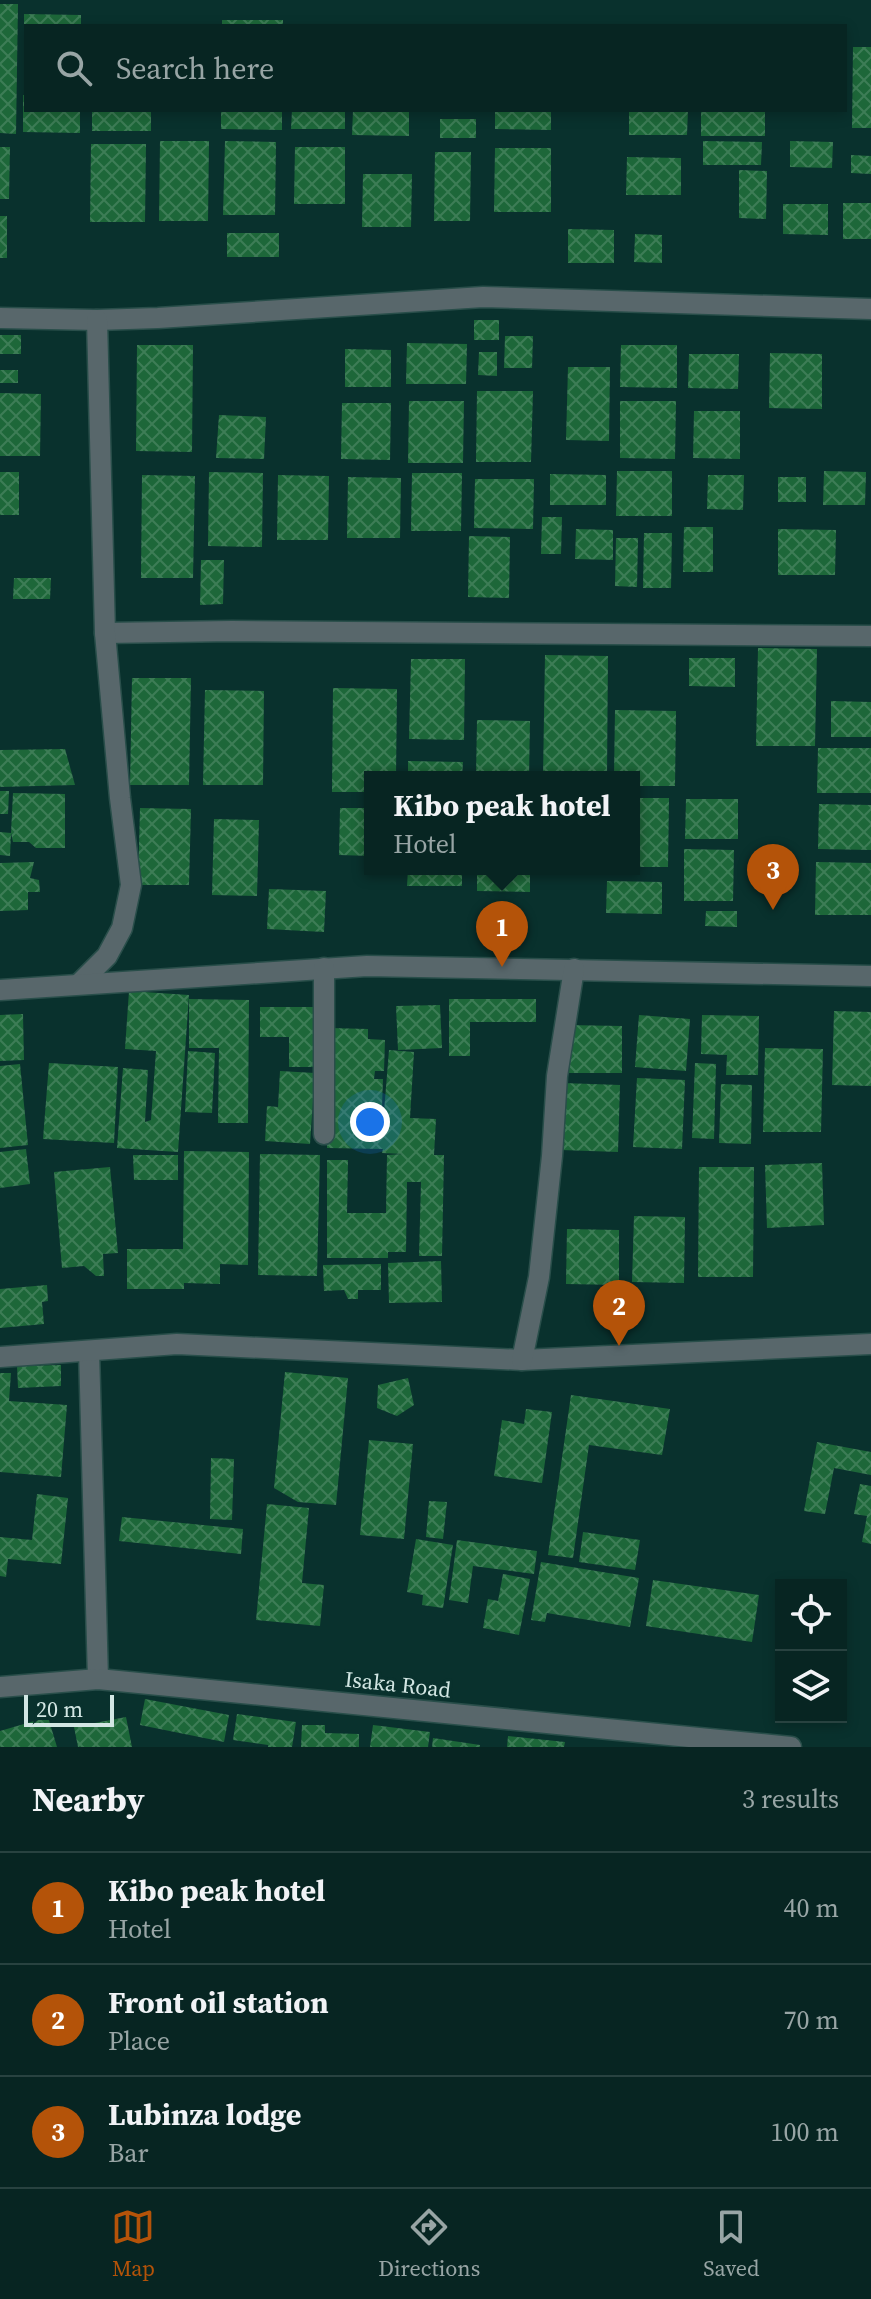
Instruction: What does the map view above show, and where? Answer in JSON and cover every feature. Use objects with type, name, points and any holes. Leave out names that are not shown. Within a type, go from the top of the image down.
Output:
[{"type":"street","points":[[0,318],[158,318],[483,297],[871,309]]},
{"type":"street","points":[[80,983],[107,956],[122,928],[131,885],[105,633],[97,320]]},
{"type":"street","points":[[105,633],[247,631],[871,636]]},
{"type":"street","points":[[0,990],[367,966],[871,976]]},
{"type":"street","points":[[324,968],[324,1134]]},
{"type":"street","points":[[522,1360],[539,1277],[557,1076],[574,969]]},
{"type":"street","points":[[0,1357],[177,1344],[522,1360],[871,1344]]},
{"type":"street","points":[[89,1351],[98,1679]]},
{"type":"street","name":"Isaka Road","points":[[0,1687],[98,1679],[791,1747]]},
{"type":"building","points":[[0,4],[18,4],[16,134],[0,133]]},
{"type":"building","points":[[24,14],[81,15],[81,24],[24,24]]},
{"type":"building","points":[[222,20],[283,20],[283,24],[222,24]]},
{"type":"building","points":[[853,47],[871,47],[871,128],[852,128]]},
{"type":"building","points":[[23,95],[24,112],[80,112],[80,133],[23,132]]},
{"type":"building","points":[[92,112],[151,112],[151,131],[92,131]]},
{"type":"building","points":[[221,112],[282,112],[282,130],[221,129]]},
{"type":"building","points":[[292,112],[345,112],[345,129],[291,129]]},
{"type":"building","points":[[353,112],[409,112],[409,136],[352,135]]},
{"type":"building","points":[[495,112],[551,112],[551,130],[495,129]]},
{"type":"building","points":[[629,112],[688,112],[687,135],[629,135]]},
{"type":"building","points":[[701,112],[765,112],[765,136],[701,136]]},
{"type":"building","points":[[440,119],[476,119],[476,138],[440,138]]},
{"type":"building","points":[[160,141],[209,141],[208,221],[159,221]]},
{"type":"building","points":[[225,141],[276,142],[275,215],[223,215]]},
{"type":"building","points":[[703,141],[762,142],[761,165],[703,165]]},
{"type":"building","points":[[790,141],[833,142],[832,168],[790,167]]},
{"type":"building","points":[[91,144],[146,144],[145,222],[90,222]]},
{"type":"building","points":[[0,147],[10,147],[9,199],[0,199]]},
{"type":"building","points":[[295,147],[345,147],[345,204],[294,204]]},
{"type":"building","points":[[495,148],[551,148],[551,212],[494,212]]},
{"type":"building","points":[[435,152],[471,152],[470,221],[434,221]]},
{"type":"building","points":[[851,155],[871,156],[871,174],[851,173]]},
{"type":"building","points":[[627,157],[681,158],[681,195],[626,195]]},
{"type":"building","points":[[739,170],[767,171],[766,219],[739,218]]},
{"type":"building","points":[[363,174],[412,174],[411,227],[362,227]]},
{"type":"building","points":[[843,203],[871,203],[871,239],[843,239]]},
{"type":"building","points":[[783,204],[828,204],[828,235],[783,234]]},
{"type":"building","points":[[0,216],[7,216],[7,258],[0,258]]},
{"type":"building","points":[[568,229],[614,230],[614,263],[568,263]]},
{"type":"building","points":[[227,233],[279,233],[279,257],[227,257]]},
{"type":"building","points":[[635,234],[662,235],[662,263],[634,262]]},
{"type":"building","points":[[474,320],[499,320],[499,340],[474,340]]},
{"type":"building","points":[[0,335],[21,335],[21,354],[0,354]]},
{"type":"building","points":[[505,336],[533,336],[532,368],[504,368]]},
{"type":"building","points":[[407,343],[467,344],[466,384],[406,384]]},
{"type":"building","points":[[137,345],[193,345],[192,452],[136,451]]},
{"type":"building","points":[[621,345],[677,345],[677,388],[620,387]]},
{"type":"building","points":[[345,349],[391,350],[391,387],[345,387]]},
{"type":"building","points":[[479,352],[497,352],[497,376],[478,375]]},
{"type":"building","points":[[770,353],[822,354],[822,409],[769,408]]},
{"type":"building","points":[[689,354],[739,354],[738,389],[688,388]]},
{"type":"building","points":[[568,367],[610,367],[609,441],[566,440]]},
{"type":"building","points":[[0,370],[18,370],[18,383],[0,383]]},
{"type":"building","points":[[477,391],[533,391],[531,462],[476,462]]},
{"type":"building","points":[[0,393],[41,394],[40,456],[0,456]]},
{"type":"building","points":[[409,401],[464,401],[463,463],[408,463]]},
{"type":"building","points":[[620,401],[676,401],[675,459],[620,458]]},
{"type":"building","points":[[342,403],[391,403],[390,460],[341,459]]},
{"type":"building","points":[[694,411],[740,411],[740,459],[693,458]]},
{"type":"building","points":[[219,415],[266,417],[264,459],[216,458]]},
{"type":"building","points":[[617,471],[672,471],[672,516],[616,516]]},
{"type":"building","points":[[824,471],[866,472],[865,505],[823,505]]},
{"type":"building","points":[[0,472],[19,472],[19,515],[0,515]]},
{"type":"building","points":[[209,472],[263,473],[262,547],[208,546]]},
{"type":"building","points":[[412,473],[462,473],[461,531],[411,531]]},
{"type":"building","points":[[550,474],[606,475],[606,505],[550,505]]},
{"type":"building","points":[[142,475],[195,476],[193,578],[141,578]]},
{"type":"building","points":[[278,475],[329,476],[328,540],[277,540]]},
{"type":"building","points":[[708,475],[744,475],[743,510],[707,509]]},
{"type":"building","points":[[348,477],[401,478],[400,538],[347,538]]},
{"type":"building","points":[[778,477],[806,477],[806,502],[778,502]]},
{"type":"building","points":[[475,479],[534,479],[533,529],[474,528]]},
{"type":"building","points":[[542,517],[562,517],[561,554],[541,554]]},
{"type":"building","points":[[684,527],[713,527],[713,572],[683,572]]},
{"type":"building","points":[[576,529],[613,530],[613,560],[575,559]]},
{"type":"building","points":[[778,529],[836,530],[835,575],[778,575]]},
{"type":"building","points":[[644,533],[672,533],[671,588],[643,588]]},
{"type":"building","points":[[469,536],[510,537],[509,598],[468,597]]},
{"type":"building","points":[[616,538],[638,538],[637,587],[615,586]]},
{"type":"building","points":[[201,560],[224,560],[223,604],[200,605]]},
{"type":"building","points":[[14,578],[51,578],[50,599],[13,599]]},
{"type":"building","points":[[758,648],[817,649],[815,746],[756,746]]},
{"type":"building","points":[[545,655],[608,656],[607,771],[543,771]]},
{"type":"building","points":[[689,658],[735,658],[735,687],[689,686]]},
{"type":"building","points":[[411,659],[465,659],[464,740],[409,739]]},
{"type":"building","points":[[132,678],[191,678],[189,785],[130,785]]},
{"type":"building","points":[[333,688],[397,689],[396,771],[364,771],[364,792],[332,792]]},
{"type":"building","points":[[205,690],[264,691],[263,785],[203,785]]},
{"type":"building","points":[[831,701],[871,702],[871,737],[831,737]]},
{"type":"building","points":[[615,710],[676,711],[675,786],[640,786],[640,771],[614,771]]},
{"type":"building","points":[[477,720],[530,721],[529,771],[476,771]]},
{"type":"building","points":[[818,748],[871,748],[871,793],[817,793]]},
{"type":"building","points":[[65,749],[75,785],[0,787],[0,750]]},
{"type":"building","points":[[408,761],[463,762],[462,771],[408,771]]},
{"type":"building","points":[[0,791],[9,791],[8,814],[0,814]]},
{"type":"building","points":[[13,793],[65,794],[65,848],[36,848],[29,842],[13,842]]},
{"type":"building","points":[[640,798],[669,798],[668,867],[640,867]]},
{"type":"building","points":[[686,799],[738,799],[738,839],[685,839]]},
{"type":"building","points":[[819,804],[871,805],[871,850],[818,849]]},
{"type":"building","points":[[140,808],[191,809],[189,885],[138,885]]},
{"type":"building","points":[[340,808],[364,808],[364,856],[339,855]]},
{"type":"building","points":[[214,819],[259,820],[257,896],[212,895]]},
{"type":"building","points":[[0,832],[11,833],[10,856],[0,855]]},
{"type":"building","points":[[684,849],[734,850],[733,901],[684,901]]},
{"type":"building","points":[[34,862],[30,878],[39,880],[40,892],[28,892],[28,910],[0,911],[0,863]]},
{"type":"building","points":[[816,862],[871,863],[871,915],[815,915]]},
{"type":"building","points":[[408,875],[462,875],[462,886],[407,886]]},
{"type":"building","points":[[477,875],[530,875],[530,892],[477,891]]},
{"type":"building","points":[[607,881],[662,882],[662,914],[606,913]]},
{"type":"building","points":[[269,889],[326,891],[324,932],[267,929]]},
{"type":"building","points":[[706,911],[737,911],[737,927],[705,926]]},
{"type":"building","points":[[129,991],[189,995],[178,1152],[117,1148],[123,1068],[148,1070],[145,1122],[151,1120],[156,1051],[125,1049]]},
{"type":"building","points":[[189,999],[249,1000],[248,1123],[218,1123],[219,1048],[189,1048]]},
{"type":"building","points":[[449,999],[536,999],[536,1022],[470,1022],[470,1056],[449,1056]]},
{"type":"building","points":[[440,1005],[442,1048],[398,1050],[396,1006]]},
{"type":"building","points":[[260,1007],[316,1007],[316,1067],[289,1067],[289,1037],[260,1037]]},
{"type":"building","points":[[834,1011],[871,1012],[871,1086],[832,1085]]},
{"type":"building","points":[[23,1014],[24,1060],[0,1061],[0,1015]]},
{"type":"building","points":[[639,1015],[690,1019],[686,1071],[635,1067]]},
{"type":"building","points":[[702,1015],[759,1016],[758,1075],[726,1075],[727,1055],[701,1054]]},
{"type":"building","points":[[567,1025],[622,1026],[622,1073],[566,1073]]},
{"type":"building","points":[[330,1028],[368,1029],[368,1039],[385,1040],[384,1071],[375,1071],[374,1079],[383,1079],[382,1107],[373,1110],[372,1124],[383,1124],[389,1050],[414,1052],[410,1118],[436,1119],[434,1155],[444,1155],[442,1256],[419,1256],[421,1182],[407,1182],[406,1252],[388,1252],[388,1258],[327,1258],[327,1160],[348,1160],[347,1213],[386,1213],[387,1155],[403,1154],[382,1153],[383,1149],[327,1148]]},
{"type":"building","points":[[765,1048],[823,1049],[821,1132],[763,1132]]},
{"type":"building","points":[[188,1051],[215,1053],[212,1113],[185,1112]]},
{"type":"building","points":[[49,1063],[118,1067],[114,1143],[43,1139]]},
{"type":"building","points":[[695,1063],[716,1064],[714,1139],[692,1138]]},
{"type":"building","points":[[20,1064],[28,1145],[0,1148],[0,1066]]},
{"type":"building","points":[[280,1071],[315,1073],[310,1144],[265,1141],[267,1106],[278,1107]]},
{"type":"building","points":[[637,1078],[685,1080],[682,1149],[633,1147]]},
{"type":"building","points":[[563,1083],[620,1085],[618,1152],[561,1150]]},
{"type":"building","points":[[721,1084],[752,1085],[751,1144],[719,1143]]},
{"type":"building","points":[[26,1149],[30,1184],[0,1188],[0,1152]]},
{"type":"building","points":[[184,1151],[249,1152],[248,1265],[220,1264],[220,1284],[184,1283],[184,1289],[127,1289],[127,1249],[183,1249]]},
{"type":"building","points":[[260,1154],[320,1155],[317,1276],[258,1275]]},
{"type":"building","points":[[133,1155],[178,1155],[178,1180],[134,1180]]},
{"type":"building","points":[[822,1163],[824,1225],[767,1228],[765,1165]]},
{"type":"building","points":[[110,1167],[118,1253],[103,1254],[104,1276],[96,1276],[84,1266],[62,1268],[54,1172]]},
{"type":"building","points":[[699,1167],[754,1167],[753,1277],[698,1277]]},
{"type":"building","points":[[634,1216],[685,1217],[684,1283],[632,1282]]},
{"type":"building","points":[[567,1229],[619,1230],[619,1285],[566,1284]]},
{"type":"building","points":[[441,1261],[442,1302],[389,1303],[388,1263]]},
{"type":"building","points":[[381,1264],[381,1290],[358,1290],[358,1299],[348,1299],[344,1290],[324,1291],[323,1265]]},
{"type":"building","points":[[47,1285],[48,1301],[42,1302],[44,1324],[0,1328],[0,1289]]},
{"type":"building","points":[[61,1365],[61,1386],[18,1388],[17,1366]]},
{"type":"building","points":[[285,1372],[348,1378],[336,1505],[298,1502],[274,1488]]},
{"type":"building","points":[[0,1373],[11,1373],[9,1401],[67,1405],[61,1477],[0,1472]]},
{"type":"building","points":[[408,1378],[414,1405],[397,1416],[377,1408],[378,1385]]},
{"type":"building","points":[[571,1395],[670,1409],[662,1455],[589,1445],[573,1558],[548,1555]]},
{"type":"building","points":[[526,1409],[552,1412],[542,1483],[494,1476],[502,1420],[524,1424]]},
{"type":"building","points":[[369,1440],[413,1444],[404,1539],[360,1535]]},
{"type":"building","points":[[817,1442],[871,1452],[871,1475],[834,1468],[825,1514],[804,1511]]},
{"type":"building","points":[[211,1458],[234,1459],[232,1520],[210,1519]]},
{"type":"building","points":[[860,1484],[871,1486],[871,1544],[862,1542],[867,1516],[854,1514]]},
{"type":"building","points":[[37,1494],[68,1498],[61,1564],[8,1559],[6,1577],[0,1576],[0,1537],[32,1540]]},
{"type":"building","points":[[429,1501],[447,1502],[443,1539],[426,1537]]},
{"type":"building","points":[[267,1504],[309,1508],[302,1583],[324,1585],[320,1626],[256,1620]]},
{"type":"building","points":[[122,1517],[243,1529],[241,1554],[119,1541]]},
{"type":"building","points":[[583,1532],[640,1540],[635,1570],[579,1562]]},
{"type":"building","points":[[416,1539],[453,1545],[443,1608],[422,1605],[423,1595],[407,1592]]},
{"type":"building","points":[[457,1540],[537,1551],[534,1574],[473,1566],[468,1603],[449,1600]]},
{"type":"building","points":[[541,1562],[639,1578],[630,1627],[547,1613],[545,1622],[531,1620]]},
{"type":"building","points":[[503,1574],[530,1579],[519,1635],[483,1628],[488,1599],[498,1601]]},
{"type":"building","points":[[653,1580],[759,1595],[752,1642],[646,1626]]},
{"type":"building","points":[[145,1699],[229,1715],[224,1742],[140,1725]]},
{"type":"building","points":[[237,1714],[296,1722],[292,1747],[268,1747],[233,1740]]},
{"type":"building","points":[[48,1717],[57,1747],[0,1747],[0,1731]]},
{"type":"building","points":[[126,1717],[132,1747],[78,1747],[74,1727]]},
{"type":"building","points":[[302,1725],[325,1725],[325,1733],[359,1734],[359,1747],[301,1747]]},
{"type":"building","points":[[373,1725],[430,1732],[428,1747],[370,1747]]},
{"type":"building","points":[[508,1736],[565,1742],[564,1747],[507,1747]]},
{"type":"building","points":[[433,1738],[480,1745],[480,1747],[432,1747]]},
{"type":"place","name":"Lubinza lodge","points":[[773,910]]},
{"type":"place","name":"Kibo peak hotel","points":[[502,967]]},
{"type":"place","name":"Front oil station","points":[[619,1346]]}]
